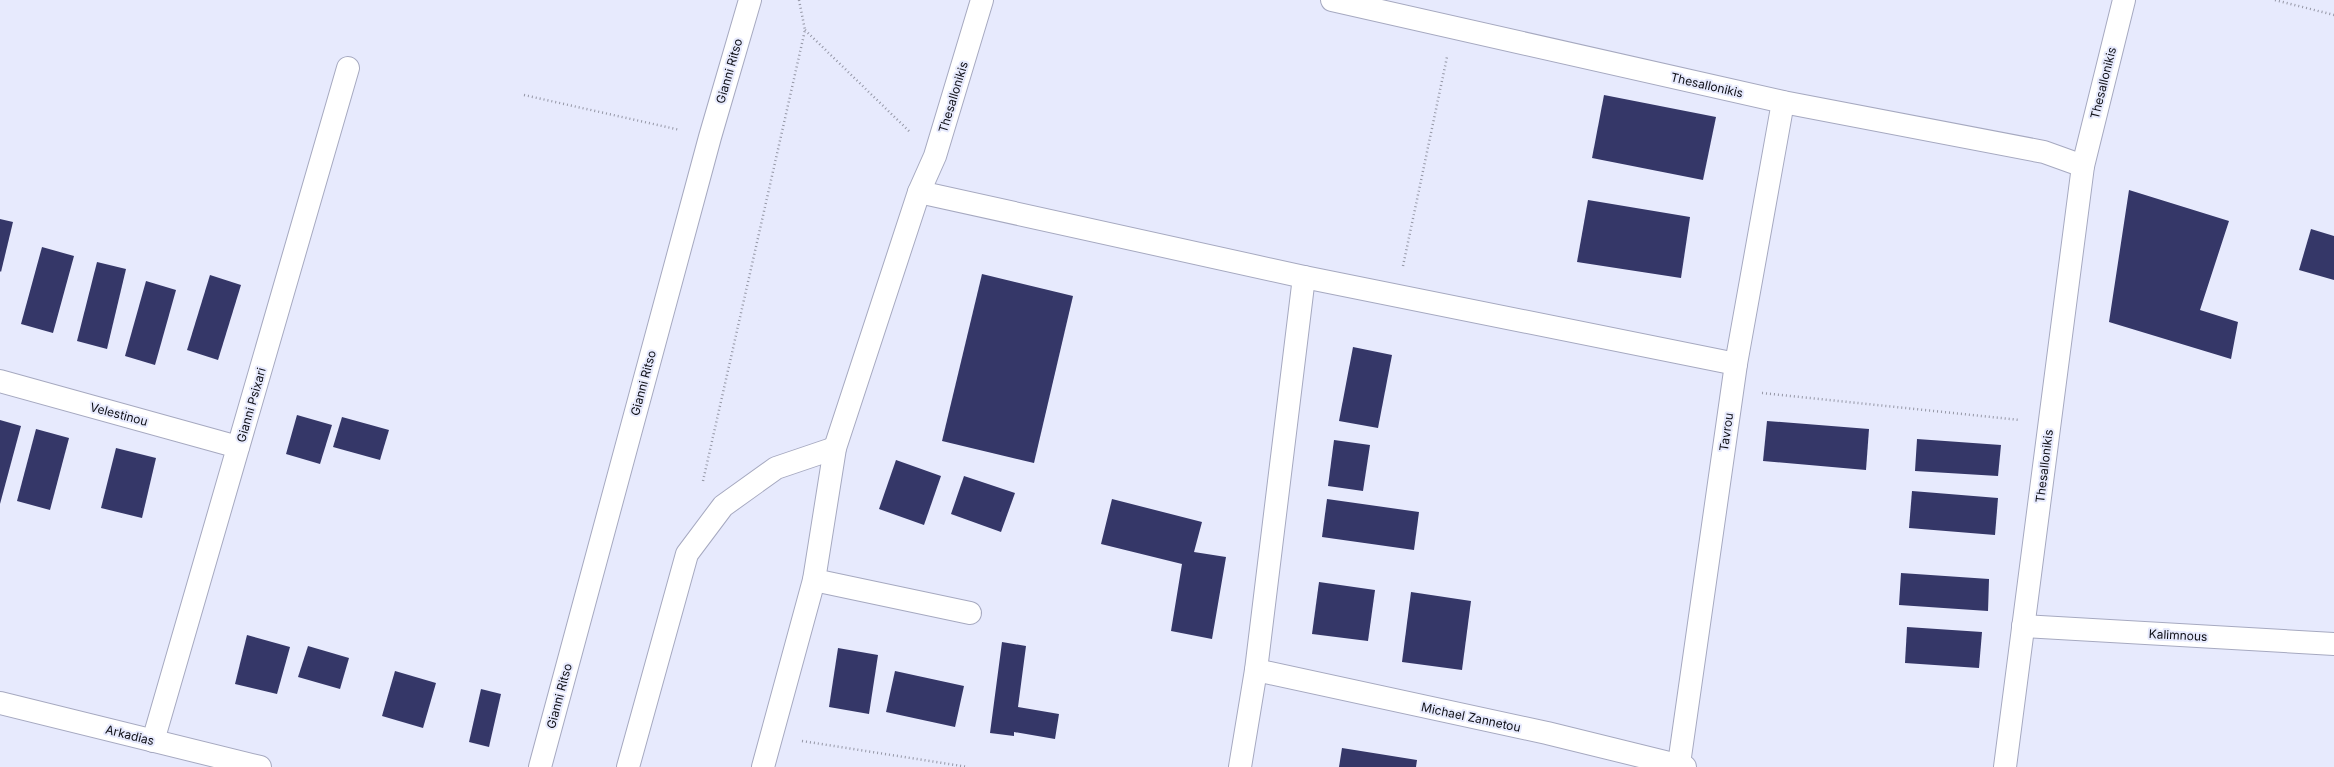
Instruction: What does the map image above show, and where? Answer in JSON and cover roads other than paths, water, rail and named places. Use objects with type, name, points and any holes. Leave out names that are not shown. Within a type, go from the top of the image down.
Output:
[{"type":"street","name":"Gianni Ritso","points":[[540,767],[710,137],[750,0]]},
{"type":"street","name":"Thesallonikis","points":[[763,767],[814,580],[835,448],[919,192],[935,156],[982,0]]},
{"type":"street","name":"Thesallonikis","points":[[1332,0],[1783,102],[2044,152],[2083,166]]},
{"type":"street","name":"Thesallonikis","points":[[2005,767],[2083,166],[2124,0]]},
{"type":"street","name":"Gianni Psixari","points":[[153,741],[348,68]]},
{"type":"street","name":"Tavrou","points":[[1682,765],[1732,390],[1783,102]]},
{"type":"street","points":[[919,192],[1304,277],[1736,364]]},
{"type":"street","points":[[1240,767],[1256,670],[1304,277]]},
{"type":"street","name":"Velestinou","points":[[0,381],[238,448]]},
{"type":"street","points":[[628,767],[687,554],[723,506],[770,472],[776,468],[835,448]]},
{"type":"street","points":[[814,580],[970,613]]},
{"type":"street","name":"Kalimnous","points":[[2023,626],[2334,644]]},
{"type":"street","name":"Michael Zannetou","points":[[1256,670],[1682,765]]},
{"type":"street","name":"Arkadias","points":[[0,703],[260,767]]}]
